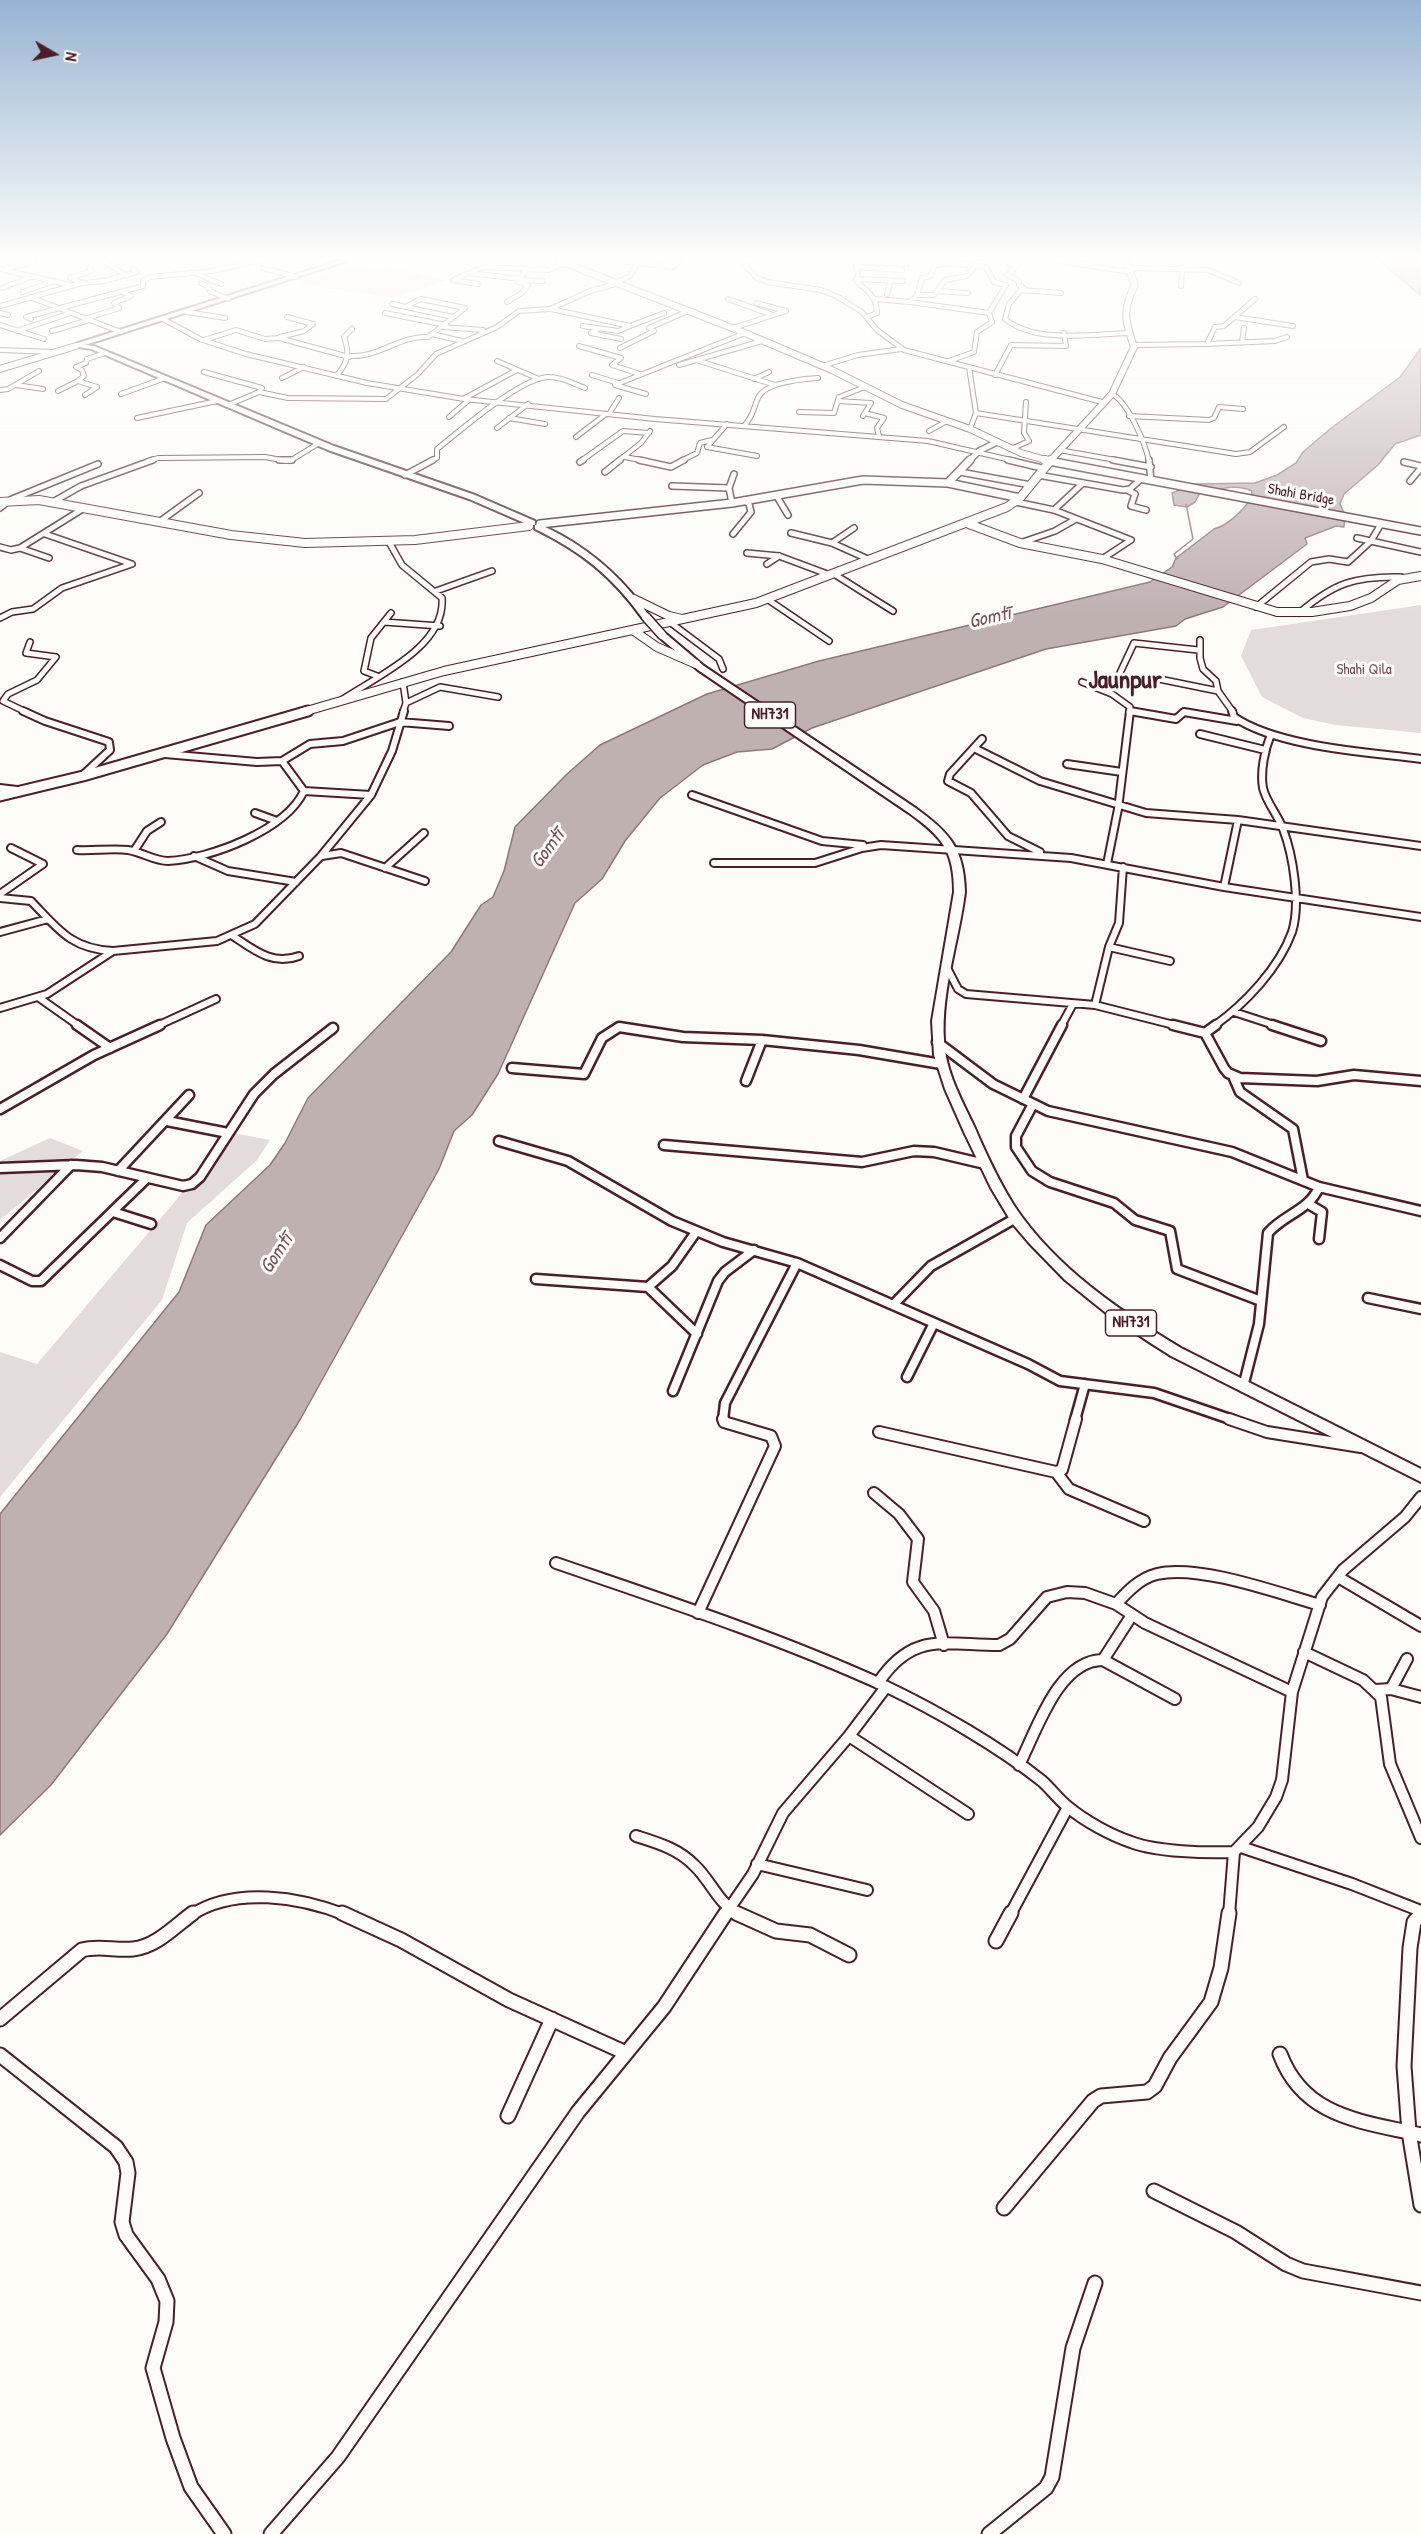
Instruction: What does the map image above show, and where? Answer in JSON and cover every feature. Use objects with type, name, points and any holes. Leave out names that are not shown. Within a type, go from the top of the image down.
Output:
[{"type":"highway","name":"NH731","points":[[168,379],[319,443],[472,497],[535,525],[594,557],[614,575],[662,635],[698,666],[933,826],[954,850],[960,870],[960,896],[939,998],[937,1042],[941,1064],[952,1094],[985,1164],[1016,1218],[1060,1267],[1105,1304],[1176,1352],[1417,1470]]},
{"type":"main road","points":[[849,379],[902,405],[970,429],[1011,449],[1049,461]]},
{"type":"main road","points":[[0,796],[83,776],[403,682],[689,620],[767,599],[832,575],[969,524],[1018,500],[1040,471],[1102,402],[1112,394],[1120,379]]},
{"type":"main road","points":[[0,502],[12,500],[51,503],[231,536],[286,542],[389,542],[535,525]]},
{"type":"main road","points":[[969,524],[1020,543],[1102,559],[1274,612],[1299,613],[1361,602],[1401,577],[1421,576]]},
{"type":"main road","points":[[634,599],[669,616],[689,620]]},
{"type":"main road","points":[[634,631],[668,652],[698,666]]},
{"type":"street","points":[[0,390],[25,379]]},
{"type":"street","points":[[121,394],[162,379]]},
{"type":"street","points":[[230,379],[262,388],[259,392]]},
{"type":"street","points":[[353,379],[467,399],[654,419],[928,441],[979,451],[1083,483],[1127,490],[1135,494],[1131,506],[1146,510]]},
{"type":"street","points":[[228,405],[259,392],[282,398],[386,399],[411,379]]},
{"type":"street","points":[[449,417],[467,399],[501,379]]},
{"type":"street","points":[[405,475],[437,458],[436,448],[501,402],[539,379]]},
{"type":"street","points":[[556,379],[585,388]]},
{"type":"street","points":[[605,379],[618,383],[627,379]]},
{"type":"street","points":[[755,379],[775,385],[810,379]]},
{"type":"street","points":[[970,429],[976,413],[971,379]]},
{"type":"street","points":[[1012,379],[1102,402]]},
{"type":"street","points":[[58,391],[78,381],[97,387],[85,395]]},
{"type":"street","points":[[618,383],[616,387],[646,394]]},
{"type":"street","points":[[15,385],[43,389]]},
{"type":"street","points":[[744,426],[755,413],[759,396],[775,385]]},
{"type":"street","points":[[799,412],[832,414],[841,396],[865,387]]},
{"type":"street","points":[[314,399],[321,392]]},
{"type":"street","points":[[1112,394],[1122,399],[1129,416],[1143,437],[1150,467],[1150,481]]},
{"type":"street","points":[[576,437],[608,414],[619,398]]},
{"type":"street","points":[[136,418],[218,401]]},
{"type":"street","points":[[838,401],[871,403],[864,415],[884,418],[878,427],[879,436]]},
{"type":"street","points":[[1011,449],[1029,441],[1024,433],[1027,421],[1026,402]]},
{"type":"street","points":[[497,428],[528,404]]},
{"type":"street","points":[[1129,416],[1209,420],[1214,418],[1219,407],[1243,409]]},
{"type":"street","points":[[976,413],[1143,437],[1208,448],[1239,456],[1254,451],[1284,427]]},
{"type":"street","points":[[509,418],[545,424]]},
{"type":"street","points":[[605,472],[626,457],[649,433],[654,419]]},
{"type":"street","points":[[929,431],[947,421]]},
{"type":"street","points":[[727,424],[707,447],[757,456]]},
{"type":"street","points":[[580,462],[622,431],[649,433]]},
{"type":"street","points":[[626,457],[670,467],[697,453],[700,442],[711,440]]},
{"type":"street","points":[[948,483],[979,451],[997,442]]},
{"type":"street","points":[[51,503],[81,486],[158,458],[265,457],[289,462],[319,443]]},
{"type":"street","points":[[1059,450],[1150,467]]},
{"type":"street","name":"Shahi Bridge","points":[[1049,461],[1421,531]]},
{"type":"street","points":[[1404,462],[1421,467],[1410,481]]},
{"type":"street","points":[[0,507],[98,464]]},
{"type":"street","points":[[960,472],[1031,485]]},
{"type":"street","points":[[732,503],[729,488],[734,474]]},
{"type":"street","points":[[1127,490],[1141,479]]},
{"type":"street","points":[[535,525],[732,503],[863,480],[948,483],[1054,510],[1131,540],[1102,559]]},
{"type":"street","points":[[1054,510],[1083,483]]},
{"type":"street","points":[[672,486],[729,488]]},
{"type":"street","points":[[159,522],[199,493]]},
{"type":"street","points":[[776,495],[788,514]]},
{"type":"street","points":[[0,497],[12,500]]},
{"type":"street","points":[[733,534],[752,512],[744,500]]},
{"type":"street","points":[[0,547],[11,550],[20,548],[81,510]]},
{"type":"street","points":[[1020,543],[1055,531],[1076,519]]},
{"type":"street","points":[[1256,607],[1301,571],[1306,564],[1317,559],[1348,562],[1371,541],[1381,524]]},
{"type":"street","points":[[832,543],[854,528]]},
{"type":"street","points":[[791,533],[832,543],[870,560]]},
{"type":"street","points":[[0,618],[12,612],[33,609],[62,588],[132,564],[45,534]]},
{"type":"street","points":[[1357,538],[1421,552]]},
{"type":"street","points":[[337,703],[425,642],[440,626],[444,605],[436,591],[402,565],[389,542]]},
{"type":"street","points":[[20,548],[49,558]]},
{"type":"street","points":[[747,553],[778,556],[832,575],[893,611]]},
{"type":"street","points":[[767,564],[778,556]]},
{"type":"street","points":[[436,591],[492,571]]},
{"type":"street","points":[[1299,613],[1339,583],[1348,579],[1401,577]]},
{"type":"street","points":[[767,599],[829,641]]},
{"type":"street","points":[[377,676],[365,673],[364,668],[370,638],[391,613]]},
{"type":"street","points":[[384,622],[440,626]]},
{"type":"street","points":[[671,623],[719,659],[723,669]]},
{"type":"street","points":[[1200,640],[1198,650],[1206,675],[1216,681],[1218,691],[1238,721]]},
{"type":"street","points":[[30,642],[26,652],[56,657],[37,680],[9,694],[2,702],[45,721],[109,742],[112,746],[110,750],[83,776]]},
{"type":"street","points":[[1119,675],[1134,643],[1198,650]]},
{"type":"street","points":[[1159,679],[1218,691]]},
{"type":"street","points":[[0,898],[28,900],[68,939],[78,944],[112,951],[217,940],[233,936],[255,924],[321,856],[371,795],[392,751],[406,703],[403,682]]},
{"type":"street","points":[[1082,682],[1112,694],[1130,707],[1118,803],[1107,864]]},
{"type":"street","points":[[406,703],[440,687],[498,697]]},
{"type":"street","points":[[1130,711],[1176,719],[1184,712],[1238,721],[1271,734],[1360,752],[1421,759]]},
{"type":"street","points":[[159,753],[257,762],[282,761],[310,744],[340,742],[400,722],[449,726]]},
{"type":"street","points":[[1200,734],[1265,750]]},
{"type":"street","points":[[1205,1033],[1234,1012],[1274,964],[1292,931],[1295,899],[1293,861],[1283,828],[1263,788],[1265,750],[1271,734]]},
{"type":"street","points":[[982,739],[950,774],[948,781],[971,793],[1008,836],[1046,855]]},
{"type":"street","points":[[974,748],[1040,781],[1146,813],[1238,820],[1421,846]]},
{"type":"street","points":[[282,761],[304,791]]},
{"type":"street","points":[[1067,764],[1122,772]]},
{"type":"street","points":[[0,788],[21,791]]},
{"type":"street","points":[[304,791],[371,795]]},
{"type":"street","points":[[77,850],[134,851],[164,861],[194,856],[255,836],[298,804],[304,791]]},
{"type":"street","points":[[692,795],[822,841],[870,846],[1046,855],[1295,899],[1421,917]]},
{"type":"street","points":[[255,813],[277,821]]},
{"type":"street","points":[[1224,887],[1238,820]]},
{"type":"street","points":[[134,851],[147,831],[161,822]]},
{"type":"street","points":[[385,868],[424,833]]},
{"type":"street","points":[[714,863],[815,863],[870,846]]},
{"type":"street","points":[[0,894],[43,864],[11,848]]},
{"type":"street","points":[[321,856],[337,852],[425,881]]},
{"type":"street","points":[[194,856],[228,872],[296,882]]},
{"type":"street","points":[[1095,1005],[1109,947],[1119,923],[1123,867]]},
{"type":"street","points":[[0,932],[48,919]]},
{"type":"street","points":[[233,936],[272,960],[287,962],[299,956]]},
{"type":"street","points":[[1109,947],[1170,961]]},
{"type":"street","points":[[0,1008],[38,997],[60,987],[112,951]]},
{"type":"street","points":[[945,964],[958,989],[966,994],[1095,1005],[1205,1033],[1224,1068],[1233,1076],[1317,1081],[1354,1075],[1421,1081]]},
{"type":"street","points":[[38,997],[110,1048]]},
{"type":"street","points":[[0,1109],[110,1048],[216,999]]},
{"type":"street","points":[[1023,1099],[1073,1004]]},
{"type":"street","points":[[1234,1012],[1320,1041]]},
{"type":"street","points":[[512,1068],[584,1074],[602,1038],[620,1027],[682,1037],[762,1040],[860,1050],[941,1064]]},
{"type":"street","points":[[0,1168],[71,1165],[118,1171],[171,1185],[192,1184],[200,1177],[254,1094],[274,1074],[333,1028]]},
{"type":"street","points":[[746,1081],[762,1040]]},
{"type":"street","points":[[937,1042],[993,1084],[1033,1104],[1070,1118],[1232,1152],[1319,1187],[1421,1211]]},
{"type":"street","points":[[1233,1076],[1239,1092],[1293,1129],[1303,1180]]},
{"type":"street","points":[[118,1171],[189,1095]]},
{"type":"street","points":[[1033,1104],[1016,1136],[1016,1147],[1032,1171],[1050,1182],[1114,1203],[1135,1220],[1170,1231],[1177,1269],[1261,1301]]},
{"type":"street","points":[[167,1120],[228,1133]]},
{"type":"street","points":[[499,1141],[580,1166],[656,1212],[696,1232],[797,1263],[1060,1381],[1154,1393],[1267,1432],[1321,1443],[1368,1448]]},
{"type":"street","points":[[664,1145],[734,1153],[862,1162],[914,1151],[934,1152],[985,1164]]},
{"type":"street","points":[[0,1238],[71,1165]]},
{"type":"street","points":[[0,1265],[32,1281],[40,1281],[147,1178]]},
{"type":"street","points":[[1244,1387],[1259,1324],[1268,1233],[1276,1222],[1310,1205],[1315,1200],[1319,1187]]},
{"type":"street","points":[[1310,1205],[1322,1212],[1319,1239]]},
{"type":"street","points":[[113,1212],[151,1224]]},
{"type":"street","points":[[893,1305],[931,1266],[1016,1218]]},
{"type":"street","points":[[648,1287],[672,1266],[696,1232]]},
{"type":"street","points":[[674,1391],[718,1281],[725,1272],[754,1250]]},
{"type":"street","points":[[698,1613],[775,1446],[771,1436],[724,1422],[722,1417],[725,1402],[797,1263]]},
{"type":"street","points":[[536,1279],[648,1287],[697,1334]]},
{"type":"street","points":[[1368,1298],[1421,1309]]},
{"type":"street","points":[[907,1377],[934,1323]]},
{"type":"street","points":[[879,1432],[1056,1472],[1062,1470],[1085,1384]]},
{"type":"street","points":[[1056,1472],[1069,1489],[1144,1521]]},
{"type":"street","points":[[874,1493],[899,1514],[918,1539],[913,1582],[934,1611],[944,1645]]},
{"type":"street","points":[[1004,2208],[1094,2101],[1101,2096],[1148,2092],[1152,2089],[1168,2062],[1200,2020],[1211,2001],[1224,1951],[1237,1850],[1264,1817],[1276,1797],[1282,1780],[1292,1692],[1322,1597],[1338,1576],[1405,1516],[1421,1497]]},
{"type":"street","points":[[556,1563],[740,1626],[882,1685],[930,1709],[1019,1765],[1043,1782],[1068,1807],[1114,1835],[1133,1843],[1205,1853],[1237,1850],[1352,1884],[1421,1913],[1414,1922],[1410,1948],[1404,2066],[1415,2133],[1421,2205]]},
{"type":"street","points":[[1116,1604],[1139,1581],[1158,1573],[1182,1573],[1221,1579],[1320,1605]]},
{"type":"street","points":[[1338,1576],[1421,1626]]},
{"type":"street","points":[[271,2534],[357,2432],[578,2112],[664,2007],[729,1910],[789,1805],[849,1736],[882,1685],[897,1655],[922,1645],[999,1645],[1010,1639],[1033,1610],[1047,1597],[1058,1593],[1085,1593],[1116,1604],[1132,1615],[1292,1692]]},
{"type":"street","points":[[1103,1660],[1132,1615]]},
{"type":"street","points":[[1304,1652],[1363,1680],[1375,1690],[1384,1706],[1390,1764],[1421,1838]]},
{"type":"street","points":[[1391,1689],[1407,1659]]},
{"type":"street","points":[[1019,1765],[1063,1678],[1090,1660],[1103,1660],[1175,1699]]},
{"type":"street","points":[[1375,1690],[1391,1689],[1421,1697]]},
{"type":"street","points":[[849,1736],[968,1814]]},
{"type":"street","points":[[996,1941],[1068,1807]]},
{"type":"street","points":[[636,1836],[669,1846],[695,1865],[729,1910],[776,1931],[810,1935],[849,1955]]},
{"type":"street","points":[[757,1864],[867,1890]]},
{"type":"street","points":[[0,2019],[82,1950],[93,1946],[128,1949],[141,1947],[196,1911],[229,1900],[277,1896],[303,1902],[379,1928],[406,1940],[495,1993],[626,2053]]},
{"type":"street","points":[[508,2116],[552,2019]]},
{"type":"street","points":[[1280,2054],[1283,2068],[1295,2086],[1327,2109],[1354,2120],[1415,2133]]},
{"type":"street","points":[[0,2055],[116,2146],[126,2162],[128,2173],[122,2222],[126,2235],[158,2279],[167,2301],[166,2322],[156,2349],[153,2368],[173,2438],[191,2487],[224,2534]]},
{"type":"street","points":[[1154,2192],[1236,2232],[1286,2264],[1303,2271],[1421,2293]]},
{"type":"street","points":[[989,2534],[1046,2488],[1052,2477],[1073,2348],[1095,2283]]},
{"type":"green space","name":"Shahi Qila","points":[[1421,605],[1421,733],[1336,725],[1303,718],[1262,697],[1241,656],[1251,630]]},
{"type":"green space","points":[[233,1133],[270,1140],[257,1160],[187,1223],[162,1300],[0,1497],[0,1352],[37,1364]]},
{"type":"green space","points":[[50,1138],[83,1151],[0,1220],[0,1161]]},
{"type":"water","name":"Gomtī","points":[[1397,379],[1421,379],[1421,435],[1395,444],[1378,465],[1344,494],[1340,504],[1345,515],[1344,527],[1336,526],[1305,538],[1307,544],[1223,607],[1185,619],[1176,626],[1046,649],[812,728],[772,749],[737,752],[703,765],[660,798],[625,841],[602,879],[575,903],[498,1074],[472,1115],[454,1131],[439,1169],[301,1418],[167,1634],[51,1785],[0,1835],[0,1514],[179,1292],[206,1225],[270,1165],[285,1143],[308,1098],[451,952],[481,905],[493,897],[504,871],[515,827],[567,774],[600,745],[707,694],[819,661],[1150,582],[1172,567],[1176,558],[1238,514],[1248,502],[1252,491],[1233,487],[1200,493],[1195,502],[1187,507],[1174,505],[1172,493],[1195,484],[1255,483],[1277,475],[1296,463],[1303,452]]},
{"type":"waterway","points":[[1177,559],[1174,554],[1193,539],[1186,504]]},
{"type":"district","name":"Jaunpur","points":[[1125,681]]}]
